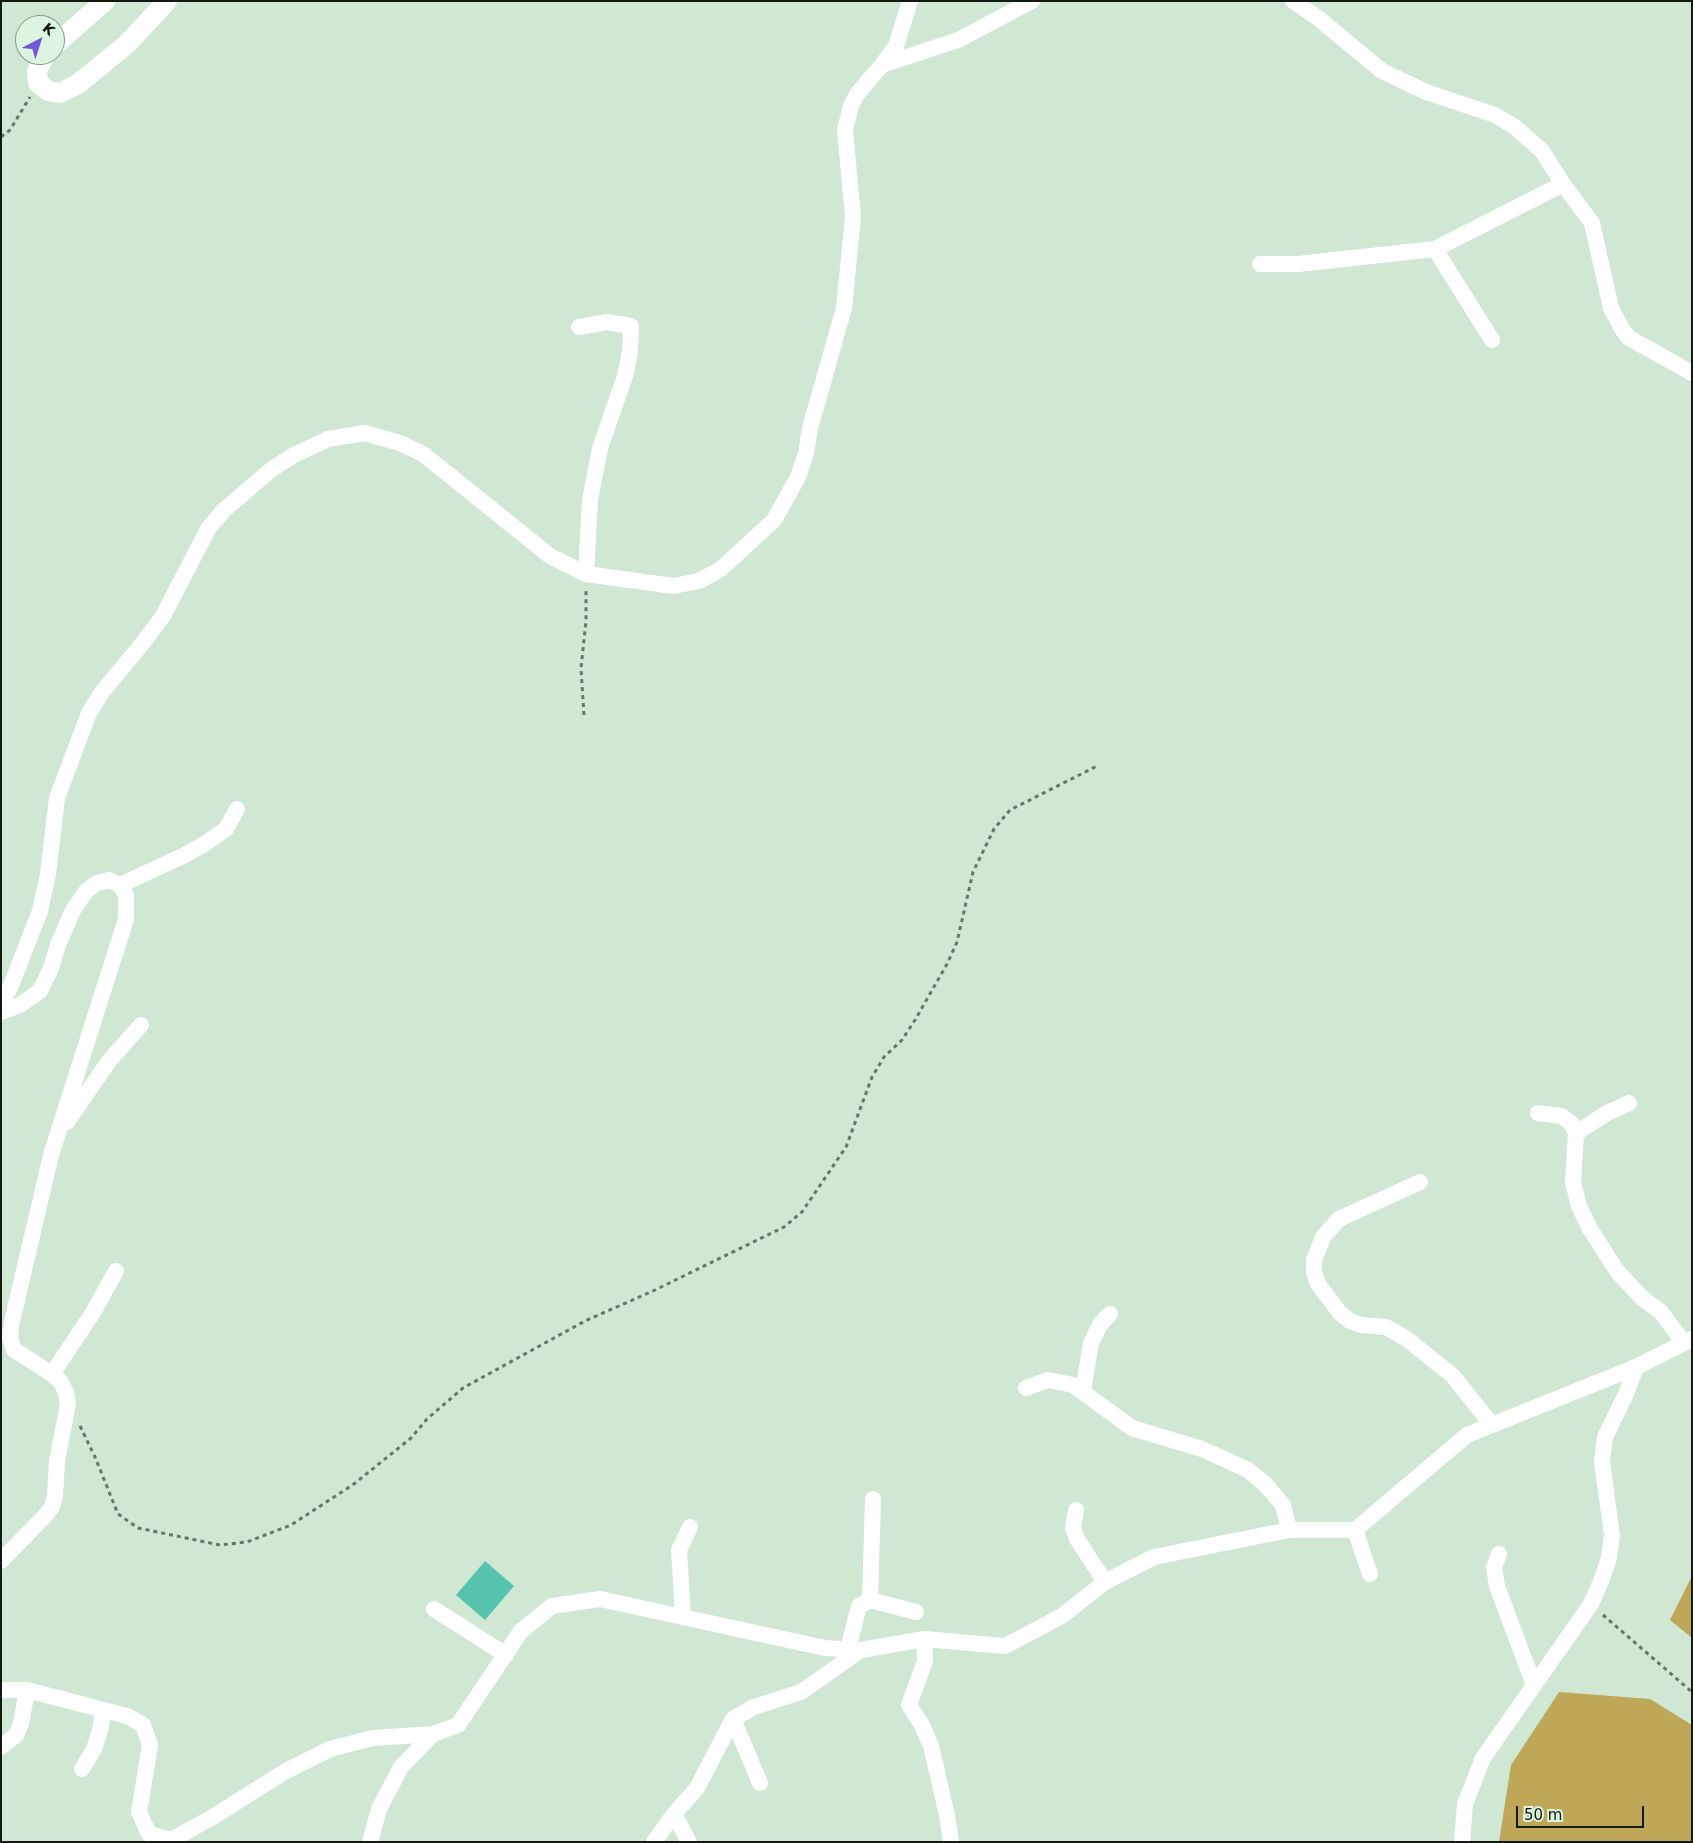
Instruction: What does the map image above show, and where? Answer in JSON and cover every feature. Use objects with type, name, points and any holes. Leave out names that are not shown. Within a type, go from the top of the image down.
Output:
[{"type":"street","points":[[65,36],[105,1]]},
{"type":"street","points":[[40,65],[37,70],[38,83],[48,91],[60,93],[78,84],[127,44],[167,1]]},
{"type":"street","points":[[1,1005],[12,983],[40,911],[48,874],[57,798],[89,713],[102,692],[163,616],[208,529],[224,510],[272,469],[294,455],[328,439],[353,433],[377,435],[423,454],[550,556],[586,574],[662,586],[699,581],[730,562],[774,520],[787,499],[806,452],[810,428],[844,308],[852,223],[852,204],[845,142],[848,118],[858,94],[896,46],[910,1]]},
{"type":"street","points":[[882,65],[958,40],[1032,1]]},
{"type":"street","points":[[1293,1],[1318,18],[1382,71],[1426,92],[1489,112],[1516,127],[1542,151],[1563,184],[1592,223],[1611,308],[1622,329],[1629,338],[1692,373]]},
{"type":"street","points":[[1260,264],[1298,264],[1435,249],[1563,184]]},
{"type":"street","points":[[1435,249],[1492,340]]},
{"type":"street","points":[[579,326],[607,322],[630,326],[630,352],[625,376],[600,448],[590,500],[586,574]]},
{"type":"street","points":[[120,885],[185,855],[206,843],[226,830],[238,809]]},
{"type":"street","points":[[1,1012],[20,1005],[40,991],[51,968],[58,945],[73,910],[87,890],[97,883],[109,880],[120,885],[126,895],[126,919],[56,1140],[10,1338],[14,1350],[52,1374],[63,1386],[68,1404],[57,1461],[55,1496],[52,1508],[1,1561]]},
{"type":"street","points":[[56,1140],[109,1061],[141,1025]]},
{"type":"street","points":[[1576,1133],[1607,1113],[1630,1103]]},
{"type":"street","points":[[1,1690],[27,1690],[127,1716],[143,1725],[150,1745],[139,1812],[149,1834],[170,1840],[211,1818],[286,1771],[330,1749],[373,1738],[433,1734],[458,1725],[521,1631],[552,1606],[600,1598],[825,1648],[855,1650],[924,1639],[1005,1646],[1062,1616],[1105,1582],[1154,1557],[1289,1530],[1355,1530],[1467,1435],[1490,1424],[1519,1416],[1636,1367],[1688,1341],[1661,1312],[1642,1298],[1617,1271],[1590,1229],[1579,1206],[1573,1182],[1576,1133],[1570,1123],[1561,1116],[1538,1113]]},
{"type":"street","points":[[1420,1182],[1339,1219],[1323,1237],[1314,1260],[1314,1272],[1318,1284],[1340,1313],[1350,1321],[1361,1325],[1386,1327],[1407,1339],[1453,1376],[1490,1424]]},
{"type":"street","points":[[52,1374],[92,1314],[116,1271]]},
{"type":"street","points":[[1083,1390],[1090,1343],[1100,1322],[1110,1314]]},
{"type":"street","points":[[1462,1842],[1465,1804],[1479,1766],[1591,1604],[1609,1558],[1612,1535],[1602,1462],[1605,1437],[1626,1394],[1636,1367]]},
{"type":"street","points":[[1026,1388],[1048,1380],[1066,1383],[1083,1390],[1132,1428],[1202,1449],[1248,1470],[1258,1477],[1283,1505],[1289,1530]]},
{"type":"street","points":[[870,1600],[873,1499]]},
{"type":"street","points":[[1076,1510],[1073,1528],[1077,1539],[1105,1582]]},
{"type":"street","points":[[683,1616],[679,1550],[690,1527]]},
{"type":"street","points":[[1355,1530],[1370,1574]]},
{"type":"street","points":[[1499,1554],[1494,1567],[1496,1586],[1534,1685]]},
{"type":"street","points":[[654,1842],[674,1814],[698,1788],[733,1719],[754,1707],[801,1692],[855,1650],[859,1606],[870,1600],[916,1612]]},
{"type":"street","points":[[434,1610],[506,1656]]},
{"type":"street","points":[[924,1639],[924,1661],[909,1705],[922,1725],[931,1746],[947,1815],[951,1842]]},
{"type":"street","points":[[1,1747],[16,1735],[22,1724],[27,1690]]},
{"type":"street","points":[[82,1769],[94,1749],[101,1727],[103,1711]]},
{"type":"street","points":[[733,1719],[760,1783]]},
{"type":"street","points":[[370,1842],[379,1809],[401,1767],[433,1734]]},
{"type":"street","points":[[674,1814],[689,1842]]},
{"type":"path","points":[[1,137],[10,130],[38,83]]},
{"type":"path","points":[[584,715],[581,668],[586,622],[586,574]]},
{"type":"path","points":[[68,1404],[95,1457],[118,1514],[138,1528],[220,1545],[247,1542],[291,1525],[354,1484],[410,1438],[427,1419],[463,1388],[585,1320],[655,1290],[784,1227],[802,1212],[846,1147],[872,1077],[884,1057],[902,1040],[947,964],[957,942],[973,872],[994,829],[1010,810],[1097,766]]},
{"type":"path","points":[[1591,1604],[1692,1692]]},
{"type":"shaded area","points":[[1692,1576],[1692,1638],[1670,1620]]},
{"type":"shaded area","points":[[1559,1692],[1650,1699],[1692,1725],[1692,1842],[1499,1842],[1511,1765]]},
{"type":"building","points":[[485,1561],[514,1586],[485,1620],[456,1595]]}]
